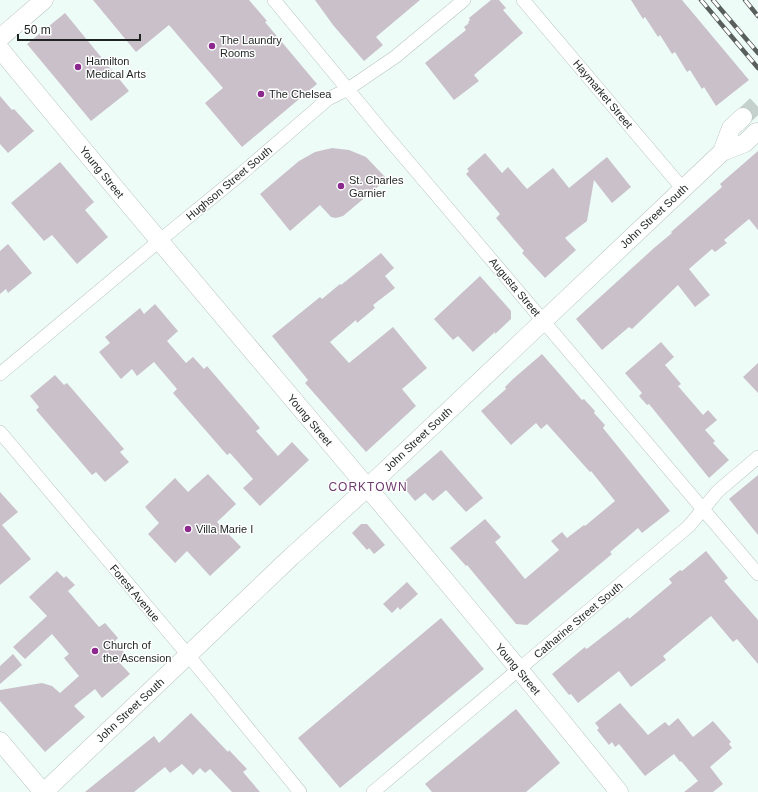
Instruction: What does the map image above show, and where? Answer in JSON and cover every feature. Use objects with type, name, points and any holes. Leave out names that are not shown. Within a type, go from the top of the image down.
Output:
[{"type":"main road","points":[[0,38],[44,0]]},
{"type":"main road","name":"Young Street","points":[[0,49],[159,241],[368,487],[619,792]]},
{"type":"main road","name":"John Street South","points":[[722,152],[731,128],[743,117]]},
{"type":"main road","name":"John Street South","points":[[44,792],[722,152],[745,143],[756,132]]},
{"type":"main road","points":[[0,741],[44,792]]},
{"type":"street","name":"Augusta Street","points":[[274,0],[387,137],[758,574]]},
{"type":"street","name":"Hughson Street South","points":[[0,374],[241,174],[328,99],[348,89],[395,57],[464,0]]},
{"type":"street","name":"Haymarket Street","points":[[524,0],[683,189]]},
{"type":"street","name":"Forest Avenue","points":[[0,432],[188,655],[300,792]]},
{"type":"street","name":"Catharine Street South","points":[[373,792],[689,526],[718,491],[758,457]]},
{"type":"building","points":[[93,0],[249,0],[267,21],[265,22],[317,84],[242,147],[205,103],[223,88],[169,25],[136,52]]},
{"type":"building","points":[[315,0],[420,0],[376,37],[383,45],[364,61],[333,25]]},
{"type":"building","points":[[491,0],[499,0],[506,8],[503,10],[523,33],[474,75],[479,81],[454,100],[425,63],[466,30],[464,27],[469,23],[469,18]]},
{"type":"building","points":[[631,0],[682,0],[749,80],[716,106],[704,87],[702,89],[690,70],[687,72],[675,52],[672,54],[660,35],[658,37],[645,17],[643,19]]},
{"type":"building","name":"Hamilton Medical Arts","points":[[65,13],[129,91],[91,121],[27,44]]},
{"type":"building","points":[[0,96],[34,131],[8,153],[0,144]]},
{"type":"building","name":"St. Charles Garnier","points":[[332,148],[349,150],[366,157],[387,179],[343,216],[336,218],[331,217],[320,205],[290,231],[260,194],[299,161],[315,152]]},
{"type":"building","points":[[758,151],[758,230],[749,219],[724,240],[727,243],[715,252],[712,249],[689,269],[710,295],[695,307],[678,285],[632,329],[629,327],[602,350],[576,319],[722,187],[720,184]]},
{"type":"building","points":[[485,153],[502,173],[508,167],[527,189],[553,168],[569,188],[607,157],[631,187],[612,203],[594,180],[587,221],[565,238],[576,250],[545,278],[522,253],[524,251],[496,218],[500,214],[466,174],[469,171],[467,169]]},
{"type":"building","points":[[60,162],[94,202],[85,210],[108,237],[77,264],[52,235],[44,241],[11,203]]},
{"type":"building","points":[[8,244],[32,273],[8,293],[6,289],[0,294],[0,251]]},
{"type":"building","points":[[381,253],[394,268],[385,276],[395,288],[373,305],[375,308],[357,323],[356,320],[330,342],[349,363],[393,327],[427,368],[402,389],[416,406],[366,452],[305,383],[308,380],[272,336],[320,297],[322,299]]},
{"type":"building","points":[[480,276],[511,311],[511,319],[473,352],[458,336],[453,340],[434,319]]},
{"type":"building","points":[[155,304],[178,331],[167,341],[186,363],[193,357],[204,369],[207,366],[260,428],[256,431],[278,456],[292,442],[309,460],[260,506],[243,488],[253,479],[230,453],[227,455],[173,393],[177,389],[154,362],[137,376],[132,369],[121,379],[99,352],[110,343],[105,337],[140,308],[144,314]]},
{"type":"building","points":[[661,342],[674,357],[665,365],[681,384],[678,386],[703,415],[708,410],[717,420],[705,430],[715,441],[713,443],[729,460],[709,478],[649,404],[647,405],[639,396],[642,393],[625,373]]},
{"type":"building","points":[[542,354],[582,400],[584,399],[595,411],[594,413],[605,425],[603,428],[670,511],[642,533],[638,528],[610,552],[612,554],[527,625],[516,624],[467,565],[466,566],[450,548],[485,519],[501,537],[495,542],[525,579],[559,550],[551,541],[562,532],[567,538],[584,525],[585,526],[615,501],[591,471],[590,472],[547,424],[541,429],[536,423],[511,445],[481,411],[506,389],[505,387],[513,379]]},
{"type":"building","points":[[758,363],[758,393],[743,377]]},
{"type":"building","points":[[55,375],[64,385],[67,383],[124,449],[120,452],[129,462],[105,482],[96,472],[92,475],[36,410],[39,407],[30,396]]},
{"type":"building","points":[[441,450],[483,498],[466,512],[446,490],[433,501],[425,493],[415,501],[401,484]]},
{"type":"building","name":"Villa Marie I","points":[[208,474],[236,504],[217,522],[241,547],[210,576],[187,551],[175,563],[148,534],[159,523],[145,507],[175,478],[188,492]]},
{"type":"building","points":[[758,475],[758,535],[729,499]]},
{"type":"building","points":[[0,492],[18,512],[2,525],[31,559],[0,585]]},
{"type":"building","points":[[361,524],[367,524],[385,545],[374,554],[369,548],[367,550],[352,533]]},
{"type":"building","points":[[706,551],[728,578],[724,581],[758,620],[758,664],[737,639],[733,642],[711,616],[663,656],[666,660],[631,687],[619,671],[578,703],[571,694],[569,695],[552,674],[585,647],[586,649],[588,648],[628,617],[629,619],[672,583],[669,579],[680,570],[682,571]]},
{"type":"building","points":[[57,571],[64,578],[66,576],[75,585],[68,591],[99,627],[105,623],[118,638],[115,641],[126,655],[119,662],[130,674],[102,698],[95,689],[74,706],[85,717],[45,752],[0,701],[0,690],[42,683],[52,686],[60,693],[79,676],[64,658],[69,654],[52,634],[25,659],[13,647],[47,616],[29,597]]},
{"type":"building","points":[[407,582],[418,594],[400,610],[398,607],[392,613],[383,604]]},
{"type":"building","points":[[441,618],[484,669],[340,788],[298,738]]},
{"type":"building","points":[[13,654],[22,665],[0,684],[0,666]]},
{"type":"building","points":[[620,703],[648,735],[665,722],[669,726],[678,718],[693,737],[713,721],[731,742],[729,744],[732,748],[710,767],[723,784],[713,792],[684,792],[698,781],[674,754],[645,776],[619,744],[615,747],[612,742],[609,745],[597,730],[599,728],[595,723]]},
{"type":"building","points":[[516,709],[560,763],[526,792],[432,792],[425,784]]},
{"type":"building","points":[[191,713],[228,752],[229,750],[247,769],[243,772],[260,792],[232,792],[210,769],[205,773],[200,768],[193,775],[182,764],[170,773],[165,767],[134,792],[85,792],[154,736],[159,743]]},
{"type":"tunnel","points":[[743,117],[758,103]]},
{"type":"railway","points":[[701,0],[758,68]]},
{"type":"railway","points":[[713,0],[758,53]]},
{"type":"railway","points":[[745,0],[758,16]]},
{"type":"place","name":"The Laundry Rooms","points":[[212,46]]},
{"type":"place","name":"Hamilton Medical Arts","points":[[78,67]]},
{"type":"place","name":"The Chelsea","points":[[261,94]]},
{"type":"place","name":"St. Charles Garnier","points":[[341,186]]},
{"type":"place","name":"Villa Marie I","points":[[188,529]]},
{"type":"place","name":"Church of the Ascension","points":[[95,651]]},
{"type":"district","name":"CORKTOWN","points":[[368,487]]}]
